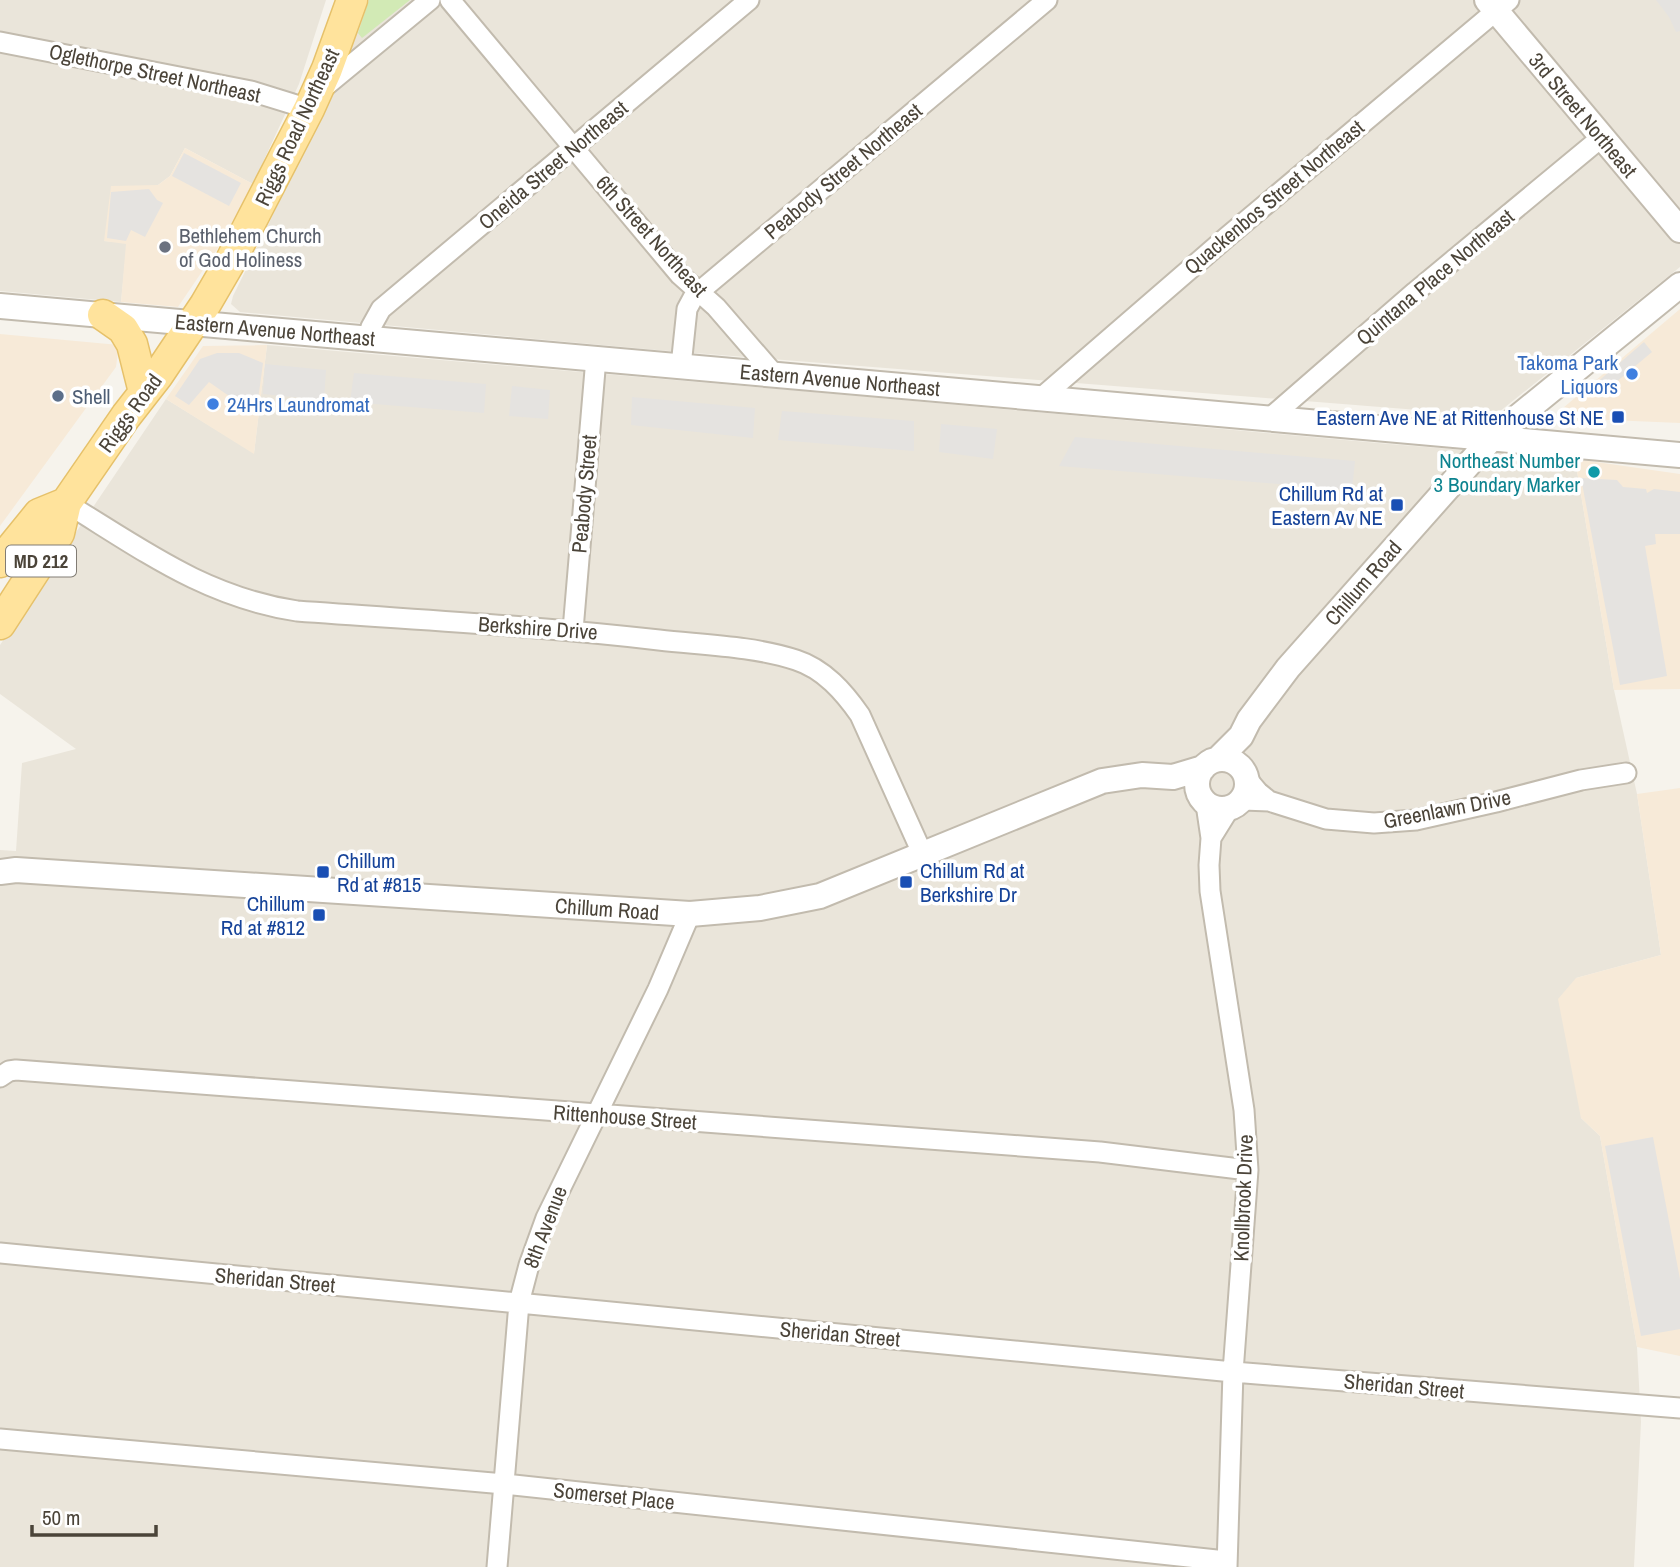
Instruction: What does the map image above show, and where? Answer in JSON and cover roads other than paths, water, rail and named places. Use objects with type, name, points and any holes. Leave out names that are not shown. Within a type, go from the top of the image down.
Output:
[{"type":"main road","name":"Riggs Road Northeast","points":[[192,322],[207,301],[248,228],[312,102],[352,0]]},
{"type":"main road","points":[[103,315],[123,329],[132,344],[144,393]]},
{"type":"main road","name":"Riggs Road","points":[[0,624],[59,533],[65,503],[192,322]]},
{"type":"main road","name":"Riggs Road","points":[[0,562],[39,514],[65,503]]},
{"type":"street","points":[[312,102],[429,0]]},
{"type":"street","name":"6th Street Northeast","points":[[450,0],[680,275],[716,307],[774,374]]},
{"type":"street","name":"Oneida Street Northeast","points":[[368,338],[382,309],[749,0]]},
{"type":"street","name":"Peabody Street Northeast","points":[[681,366],[687,309],[699,291],[1047,0]]},
{"type":"street","name":"3rd Street Northeast","points":[[1497,4],[1680,230]]},
{"type":"street","name":"Quackenbos Street Northeast","points":[[1041,398],[1497,4]]},
{"type":"street","name":"Oglethorpe Street Northeast","points":[[0,42],[312,102]]},
{"type":"street","name":"Quintana Place Northeast","points":[[1270,418],[1415,292],[1602,137]]},
{"type":"street","name":"Chillum Road","points":[[5,869],[690,914],[760,908],[820,895],[1102,781],[1142,775],[1173,776],[1210,763],[1241,736],[1249,720],[1288,668],[1492,438],[1680,285]]},
{"type":"street","name":"Eastern Avenue Northeast","points":[[0,306],[1680,455]]},
{"type":"street","name":"Peabody Street","points":[[573,630],[596,358]]},
{"type":"street","name":"Berkshire Drive","points":[[65,503],[179,572],[213,589],[265,606],[310,612],[573,630],[742,649],[798,660],[839,688],[860,715],[923,855]]},
{"type":"street","points":[[1227,792],[1241,736]]},
{"type":"street","points":[[1234,761],[1227,792],[1197,779],[1210,763],[1234,761]]},
{"type":"street","name":"Greenlawn Drive","points":[[1227,792],[1326,819],[1374,823],[1416,820],[1581,780],[1626,773]]},
{"type":"street","points":[[1173,776],[1188,783],[1227,792]]},
{"type":"street","name":"Knollbrook Drive","points":[[1226,1565],[1233,1371],[1248,1170],[1244,1111],[1210,891],[1211,838],[1227,792]]},
{"type":"street","name":"8th Avenue","points":[[497,1567],[519,1303],[536,1243],[595,1115],[640,1027],[690,914]]},
{"type":"street","name":"Rittenhouse Street","points":[[2,1075],[16,1070],[138,1078],[1100,1152],[1248,1170]]},
{"type":"street","name":"Sheridan Street","points":[[0,1253],[1233,1371],[1680,1408]]},
{"type":"street","name":"Somerset Place","points":[[0,1439],[504,1484],[1226,1565]]},
{"type":"place","name":"Bethlehem Church of God Holiness","points":[[165,247]]},
{"type":"place","name":"Takoma Park Liquors","points":[[1632,374]]},
{"type":"place","name":"Shell","points":[[58,396]]},
{"type":"place","name":"24Hrs Laundromat","points":[[213,404]]},
{"type":"place","name":"Eastern Ave NE at Rittenhouse St NE","points":[[1618,417]]},
{"type":"place","name":"Northeast Number 3 Boundary Marker","points":[[1594,472]]},
{"type":"place","name":"Chillum Rd at Eastern Av NE","points":[[1397,505]]},
{"type":"place","name":"Chillum Rd at #815","points":[[323,872]]},
{"type":"place","name":"Chillum Rd at Berkshire Dr","points":[[906,882]]},
{"type":"place","name":"Chillum Rd at #812","points":[[319,915]]}]
